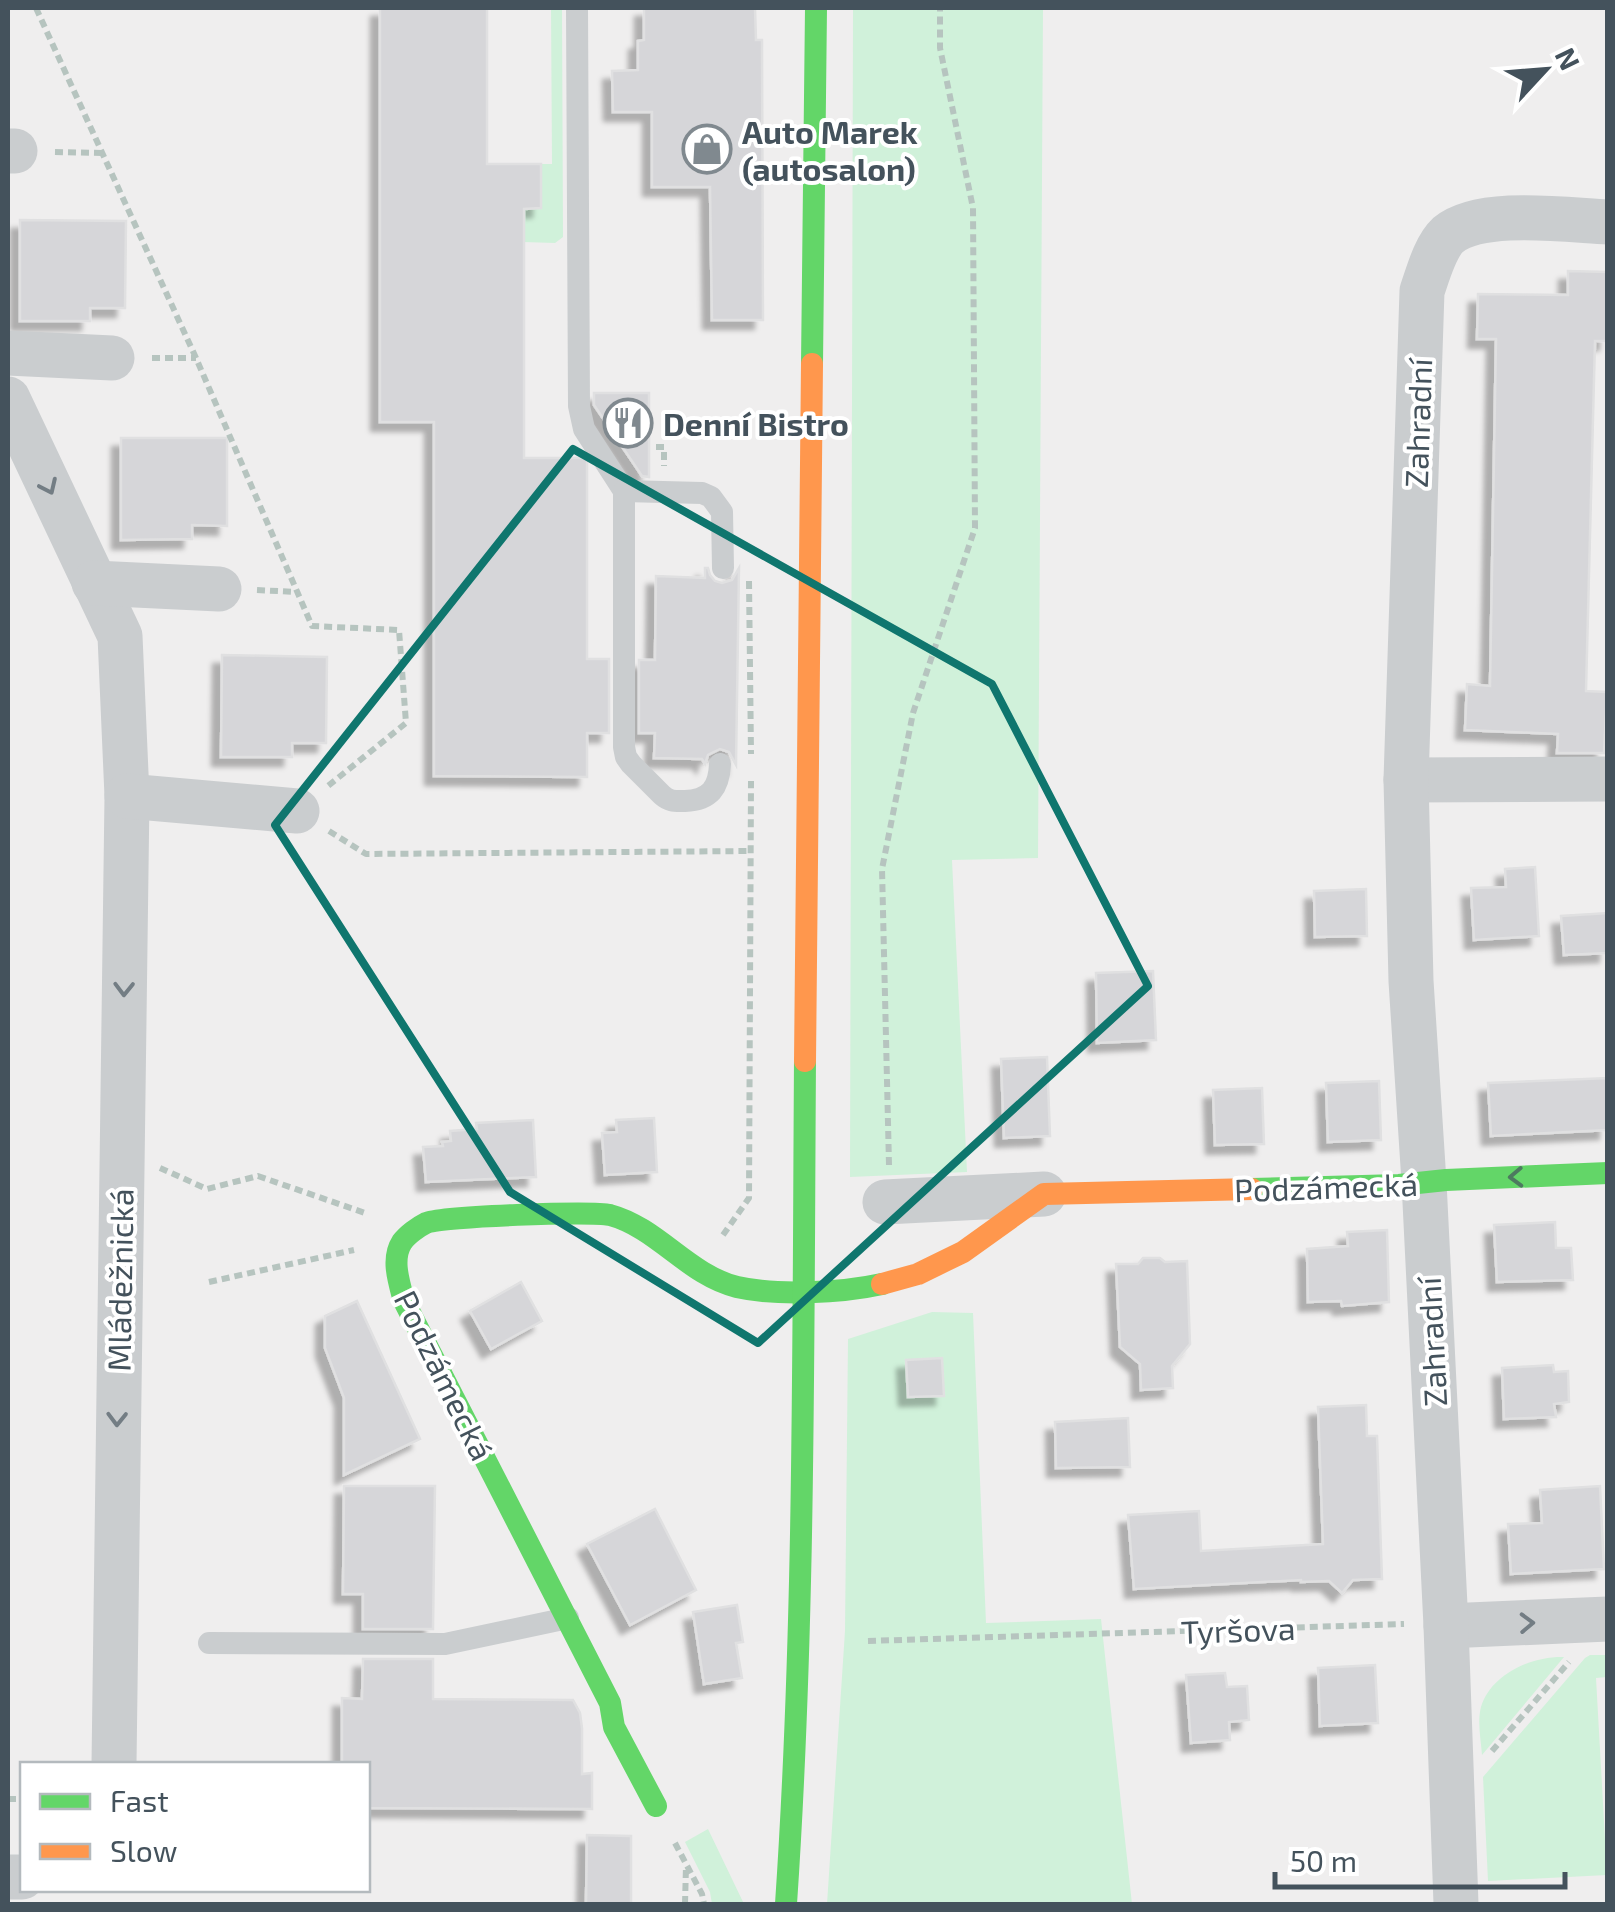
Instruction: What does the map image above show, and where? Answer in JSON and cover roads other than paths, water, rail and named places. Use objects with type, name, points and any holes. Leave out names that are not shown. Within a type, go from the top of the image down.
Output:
[{"type":"street","points":[[786,1904],[794,1784],[802,1499],[816,8]]},
{"type":"street","name":"Zahradní","points":[[1456,1904],[1406,780],[1422,290],[1446,237],[1464,226],[1494,218],[1608,222]]},
{"type":"street","points":[[8,353],[112,358]]},
{"type":"street","name":"Mládežnická","points":[[8,399],[120,636],[126,892],[114,1762]]},
{"type":"street","points":[[94,583],[219,589]]},
{"type":"street","points":[[1406,780],[1608,778]]},
{"type":"street","points":[[126,796],[297,811]]},
{"type":"street","name":"Podzámecká","points":[[885,1202],[1044,1194],[1399,1186],[1608,1173]]},
{"type":"street","name":"Podzámecká","points":[[656,1806],[614,1727],[610,1703],[568,1618],[404,1301],[397,1274],[397,1252],[404,1238],[428,1222],[454,1218],[606,1214],[623,1218],[721,1282],[762,1291],[830,1291],[872,1287],[911,1276],[966,1252],[1044,1194]]},
{"type":"street","points":[[1446,1626],[1594,1635]]},
{"type":"lane","points":[[577,8],[578,406],[584,429],[624,491],[624,747],[626,757],[668,800],[705,798],[717,786],[720,764]]},
{"type":"lane","points":[[624,491],[702,493],[718,504],[723,521],[722,568]]},
{"type":"lane","points":[[209,1643],[445,1644],[568,1618]]},
{"type":"place","name":"Auto Marek (autosalon)","points":[[707,149]]},
{"type":"place","name":"Denní Bistro","points":[[628,423]]}]
